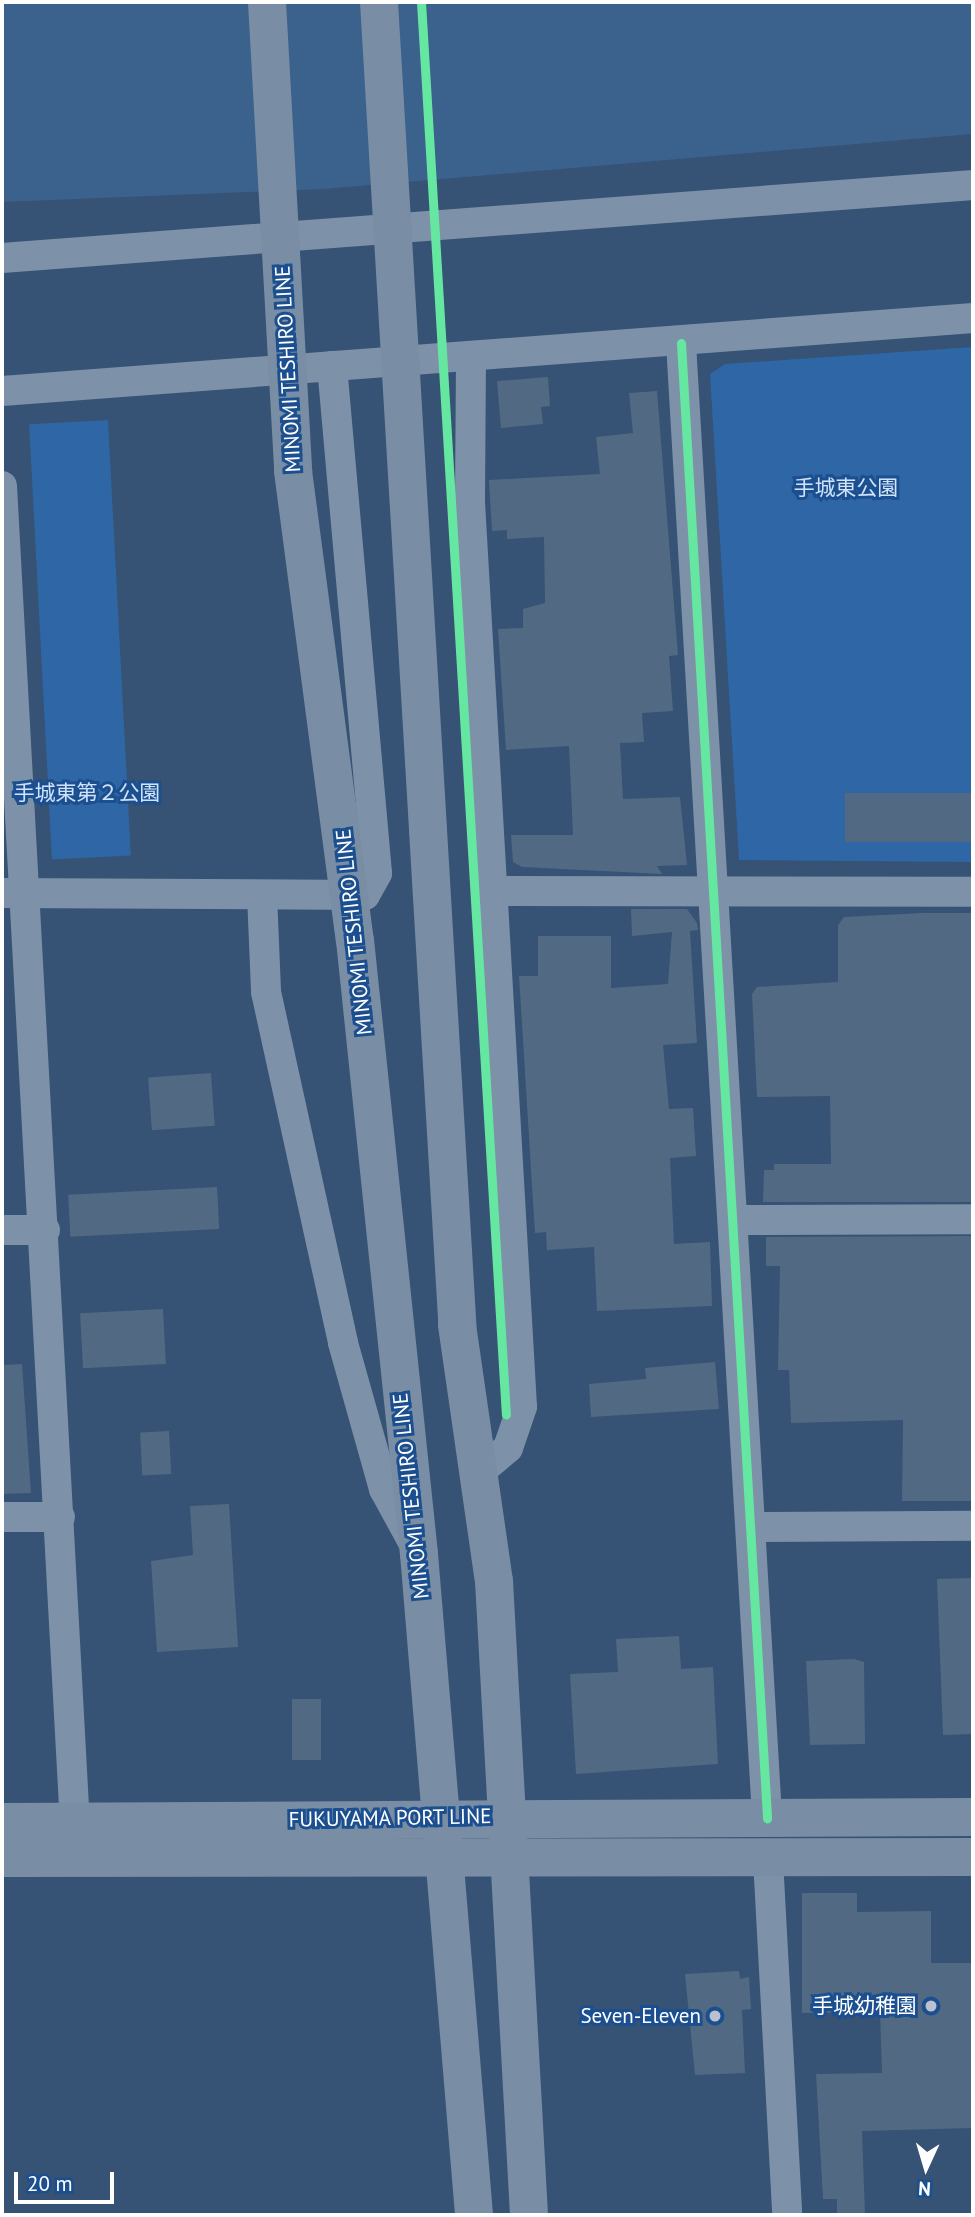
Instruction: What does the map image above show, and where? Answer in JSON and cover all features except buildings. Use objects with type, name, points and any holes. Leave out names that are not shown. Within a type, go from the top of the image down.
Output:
[{"type":"main road","name":"MINOMI TESHIRO LINE","points":[[267,2],[293,471],[355,940],[419,1554],[442,1862]]},
{"type":"main road","points":[[379,2],[457,1325],[481,1471],[494,1581],[504,1817],[973,1817]]},
{"type":"main road","name":"FUKUYAMA PORT LINE","points":[[2,1858],[76,1840],[437,1816],[504,1817],[529,2215]]},
{"type":"main road","name":"FUKUYAMA PORT LINE","points":[[2,1822],[76,1840],[442,1862],[973,1857]]},
{"type":"main road","points":[[442,1862],[474,2215]]},
{"type":"street","points":[[2,258],[973,185]]},
{"type":"street","points":[[2,391],[681,343],[973,318]]},
{"type":"street","points":[[681,343],[767,1818]]},
{"type":"street","points":[[471,357],[470,502],[497,891],[522,1407],[508,1448],[481,1471]]},
{"type":"street","points":[[12,893],[365,895],[377,873],[332,366]]},
{"type":"street","points":[[2,486],[12,893],[45,1230],[76,1840]]},
{"type":"street","points":[[497,891],[973,892]]},
{"type":"street","points":[[262,895],[266,992],[343,1343],[384,1489],[419,1554]]},
{"type":"street","points":[[733,1220],[973,1219]]},
{"type":"street","points":[[2,1230],[45,1230]]},
{"type":"street","points":[[2,1517],[60,1517]]},
{"type":"street","points":[[751,1527],[973,1526]]},
{"type":"street","points":[[768,1858],[787,2215]]},
{"type":"green space","name":"手城東公園","points":[[973,347],[973,862],[739,860],[710,374],[725,364]]},
{"type":"green space","name":"手城東第２公園","points":[[108,420],[131,855],[52,860],[29,424]]},
{"type":"shaded area","points":[[2,2],[973,2],[973,134],[324,189],[2,202]]},
{"type":"cycle path","points":[[421,2],[506,1414]]},
{"type":"cycle path","points":[[681,343],[767,1818]]},
{"type":"place","name":"手城幼稚園","points":[[931,2006]]},
{"type":"place","name":"Seven-Eleven","points":[[715,2016]]}]
